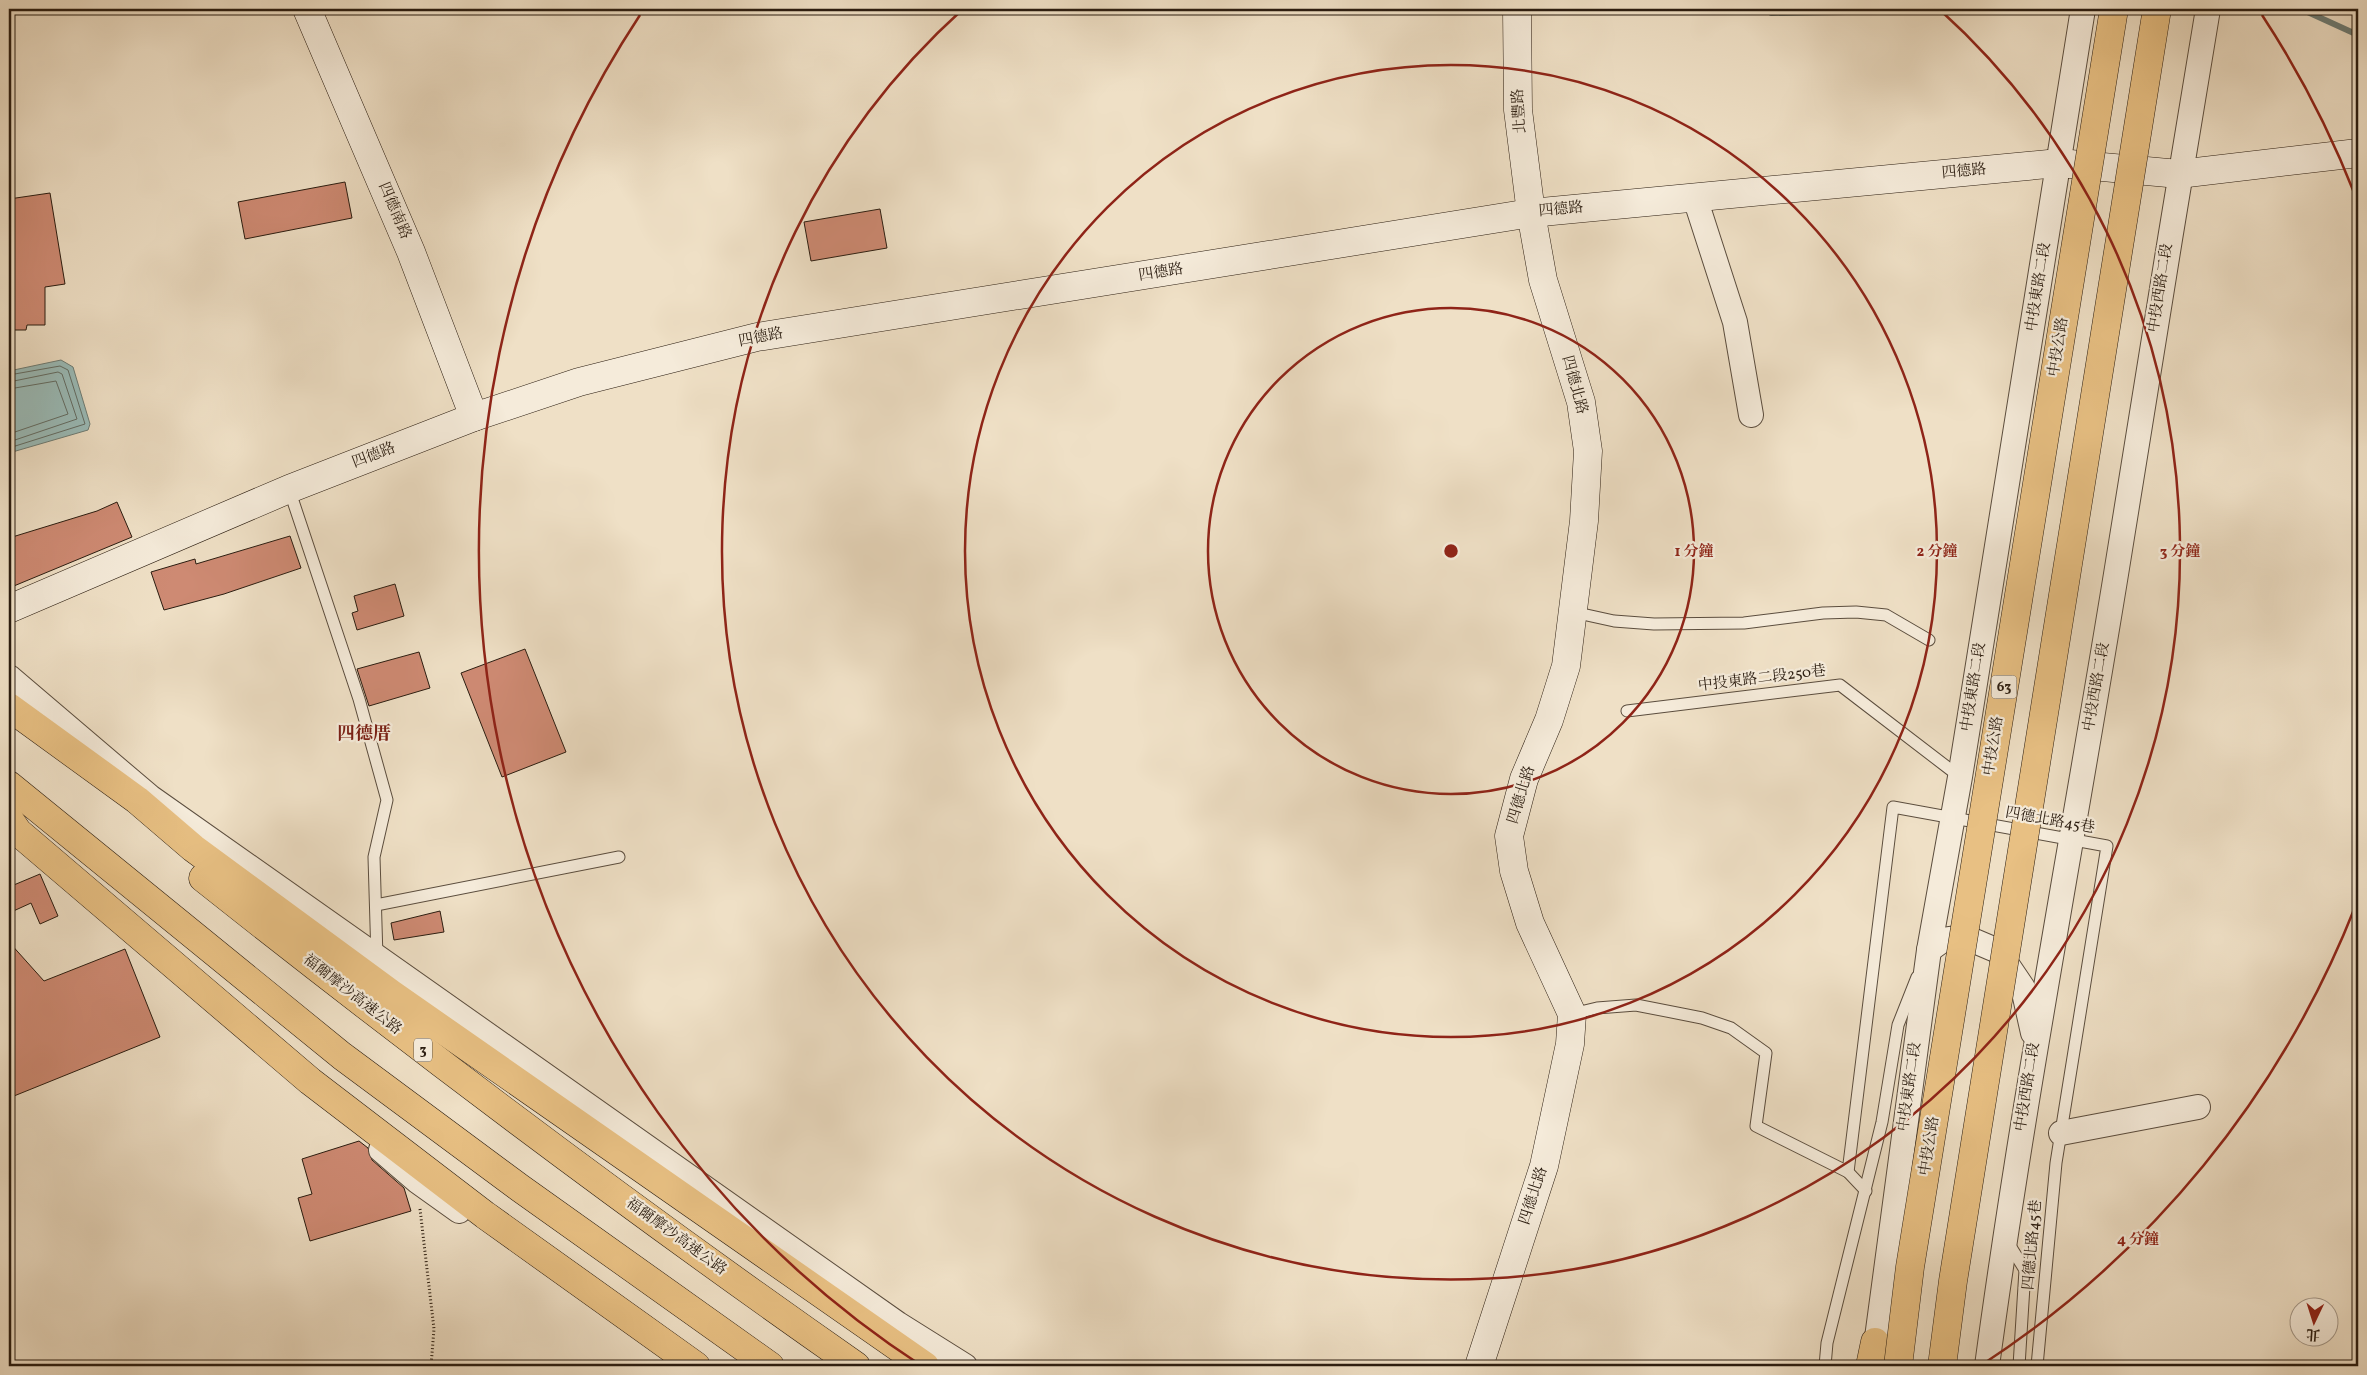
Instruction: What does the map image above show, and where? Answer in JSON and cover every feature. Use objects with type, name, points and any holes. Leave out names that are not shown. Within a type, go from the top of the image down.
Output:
[{"type":"main road","name":"四德南路","points":[[307,9],[411,252],[474,417]]},
{"type":"main road","name":"北豐路","points":[[1516,9],[1518,110],[1531,213]]},
{"type":"main road","name":"中投公路","points":[[1898,1366],[1910,1267],[2114,9]]},
{"type":"main road","points":[[1942,1366],[1955,1272],[2157,9]]},
{"type":"main road","name":"四德路","points":[[9,609],[288,489],[474,417],[579,382],[757,337],[1531,213],[2059,164],[2179,174],[2358,153]]},
{"type":"main road","name":"四德北路","points":[[1479,1366],[1544,1166],[1570,1044],[1572,1014],[1530,923],[1514,871],[1509,836],[1524,779],[1549,720],[1566,666],[1584,520],[1588,451],[1581,402],[1543,280],[1531,213]]},
{"type":"main road","points":[[9,708],[137,800],[192,848],[393,995],[925,1366]]},
{"type":"main road","name":"福爾摩沙高速公路","points":[[9,708],[181,860],[379,1017],[548,1145],[856,1366]]},
{"type":"main road","points":[[9,785],[342,1056],[520,1188],[770,1366]]},
{"type":"main road","points":[[9,819],[18,832],[310,1081],[485,1215],[696,1366]]},
{"type":"street","name":"中投東路二段","points":[[1873,1358],[1928,950],[1960,777],[2083,9]]},
{"type":"street","name":"中投西路二段","points":[[1987,1366],[2004,1237],[2117,570],[2179,174],[2208,9]]},
{"type":"street","points":[[1695,198],[1735,322],[1751,415]]},
{"type":"street","points":[[9,678],[150,797],[898,1324],[965,1366]]},
{"type":"street","points":[[9,833],[417,1181],[679,1366]]},
{"type":"street","points":[[1928,950],[1943,940],[1965,938],[1998,951],[2023,988],[2036,1042]]},
{"type":"street","points":[[2061,1133],[2198,1107]]},
{"type":"lane","points":[[288,489],[359,699],[387,800],[374,857],[378,958]]},
{"type":"lane","points":[[1573,612],[1614,622],[1654,624],[1744,623],[1823,613],[1856,612],[1886,615],[1929,640]]},
{"type":"lane","name":"中投東路二段250巷","points":[[1627,712],[1840,684],[1960,777]]},
{"type":"lane","name":"四德北路45巷","points":[[1848,1172],[1893,807],[1952,820],[2071,838],[2107,846],[2056,1163],[2037,1366]]},
{"type":"lane","points":[[376,904],[619,856]]},
{"type":"lane","points":[[1824,1366],[1827,1343],[1882,1122],[1898,1026],[1928,950]]},
{"type":"lane","points":[[1572,1014],[1597,1008],[1636,1004],[1702,1018],[1731,1028],[1766,1053],[1756,1126],[1848,1172],[1866,1191]]},
{"type":"lane","points":[[2004,1237],[2025,1270],[2019,1366]]},
{"type":"path","points":[[417,1181],[434,1329],[431,1366]]},
{"type":"water","points":[[61,360],[73,367],[90,424],[88,430],[9,453],[9,371]]},
{"type":"building","points":[[345,182],[352,218],[245,239],[238,202]]},
{"type":"building","points":[[50,193],[65,284],[45,287],[45,325],[27,325],[26,330],[10,330],[9,199]]},
{"type":"building","points":[[880,209],[887,248],[811,261],[804,222]]},
{"type":"building","points":[[117,502],[132,537],[9,588],[9,538],[97,511]]},
{"type":"building","points":[[290,536],[301,568],[224,594],[164,610],[151,572],[195,559],[196,564]]},
{"type":"building","points":[[395,584],[404,616],[357,630],[352,613],[358,611],[354,596]]},
{"type":"building","points":[[525,649],[566,752],[502,777],[461,673]]},
{"type":"building","points":[[419,652],[430,688],[369,706],[357,669]]},
{"type":"building","points":[[40,874],[58,916],[40,924],[31,903],[9,913],[9,887]]},
{"type":"building","points":[[440,911],[444,932],[394,940],[391,923]]},
{"type":"building","points":[[9,942],[44,981],[125,949],[160,1037],[9,1098]]},
{"type":"building","points":[[359,1141],[368,1148],[372,1160],[404,1188],[411,1211],[310,1241],[298,1198],[312,1194],[302,1159]]},
{"type":"waterway","points":[[1769,9],[1771,13],[2049,9]]},
{"type":"waterway","points":[[2301,9],[2358,35]]},
{"type":"district","name":"四德厝","points":[[364,734]]}]
